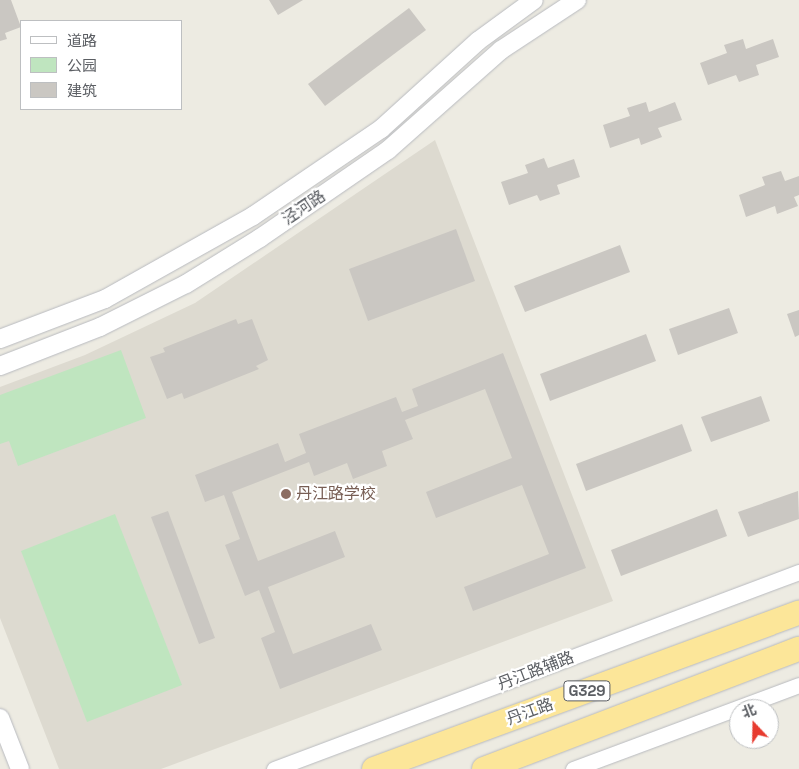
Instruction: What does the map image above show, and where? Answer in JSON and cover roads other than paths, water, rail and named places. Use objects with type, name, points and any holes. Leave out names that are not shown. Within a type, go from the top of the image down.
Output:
[{"type":"highway","name":"丹江路","points":[[374,769],[799,613]]},
{"type":"highway","name":"G329","points":[[484,769],[799,649]]},
{"type":"street","name":"泾河路","points":[[0,339],[105,299],[253,216],[381,129],[478,41],[534,0]]},
{"type":"street","name":"泾河路","points":[[0,366],[100,327],[186,284],[260,238],[388,150],[501,50],[577,0]]},
{"type":"street","name":"丹江路辅路","points":[[274,769],[799,572]]},
{"type":"street","points":[[573,769],[799,685]]},
{"type":"street","points":[[0,718],[20,769]]},
{"type":"place","name":"丹江路学校","points":[[286,494]]}]
